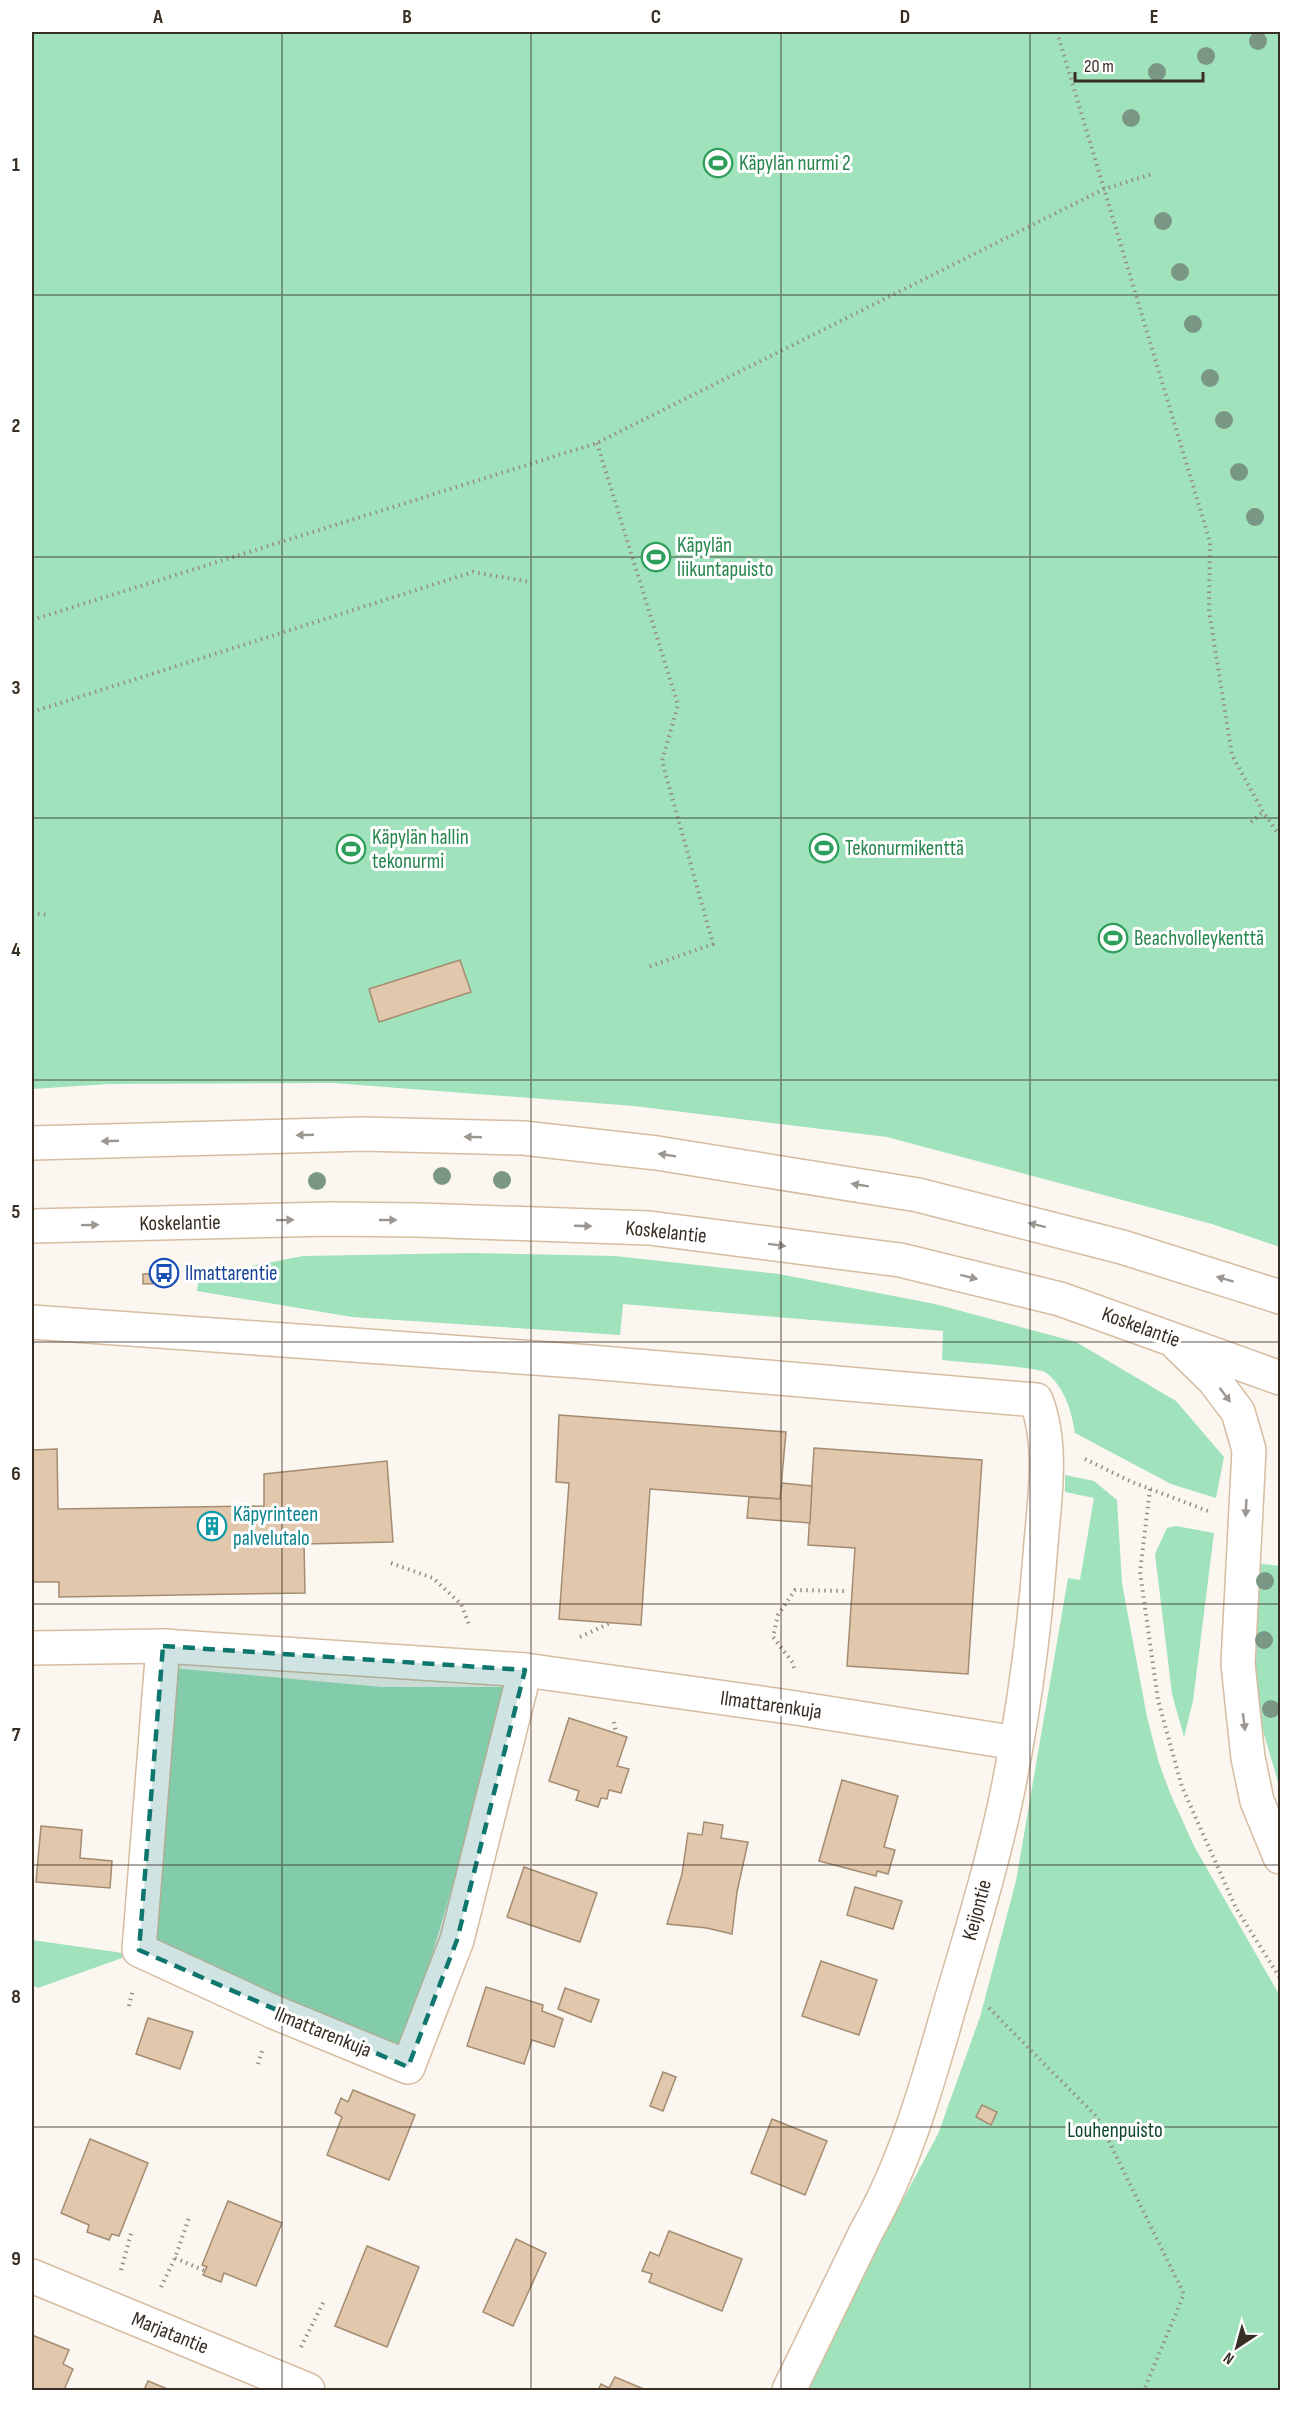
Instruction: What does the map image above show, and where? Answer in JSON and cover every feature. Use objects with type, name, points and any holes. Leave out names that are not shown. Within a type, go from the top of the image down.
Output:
[{"type":"street","points":[[32,1143],[363,1134],[523,1138],[657,1153],[918,1195],[1122,1247],[1281,1297]]},
{"type":"street","name":"Koskelantie","points":[[32,1226],[352,1219],[648,1228],[900,1260],[1060,1299],[1281,1378]]},
{"type":"street","name":"Keijontie","points":[[32,1322],[578,1362],[1036,1400],[1043,1417],[1045,1449],[1045,1489],[1039,1574],[1025,1692],[1004,1806],[958,1977],[909,2141],[880,2208],[866,2232],[789,2391]]},
{"type":"street","points":[[1170,1338],[1214,1380],[1238,1412],[1249,1450],[1238,1664],[1248,1758],[1257,1801],[1281,1857]]},
{"type":"street","name":"Ilmattarenkuja","points":[[32,1648],[163,1646],[525,1670],[796,1708],[1016,1743]]},
{"type":"street","name":"Ilmattarenkuja","points":[[163,1646],[139,1950],[274,2012],[408,2067],[457,1940],[525,1670]]},
{"type":"street","name":"Marjatantie","points":[[32,2276],[296,2386]]},
{"type":"path","points":[[1057,32],[1210,542],[1209,611],[1232,755],[1263,812],[1281,836]]},
{"type":"path","points":[[32,620],[597,443],[1104,189],[1152,174]]},
{"type":"path","points":[[597,443],[678,705],[662,760],[713,944],[648,967]]},
{"type":"path","points":[[32,712],[473,572],[530,582]]},
{"type":"path","points":[[1251,822],[1263,812]]},
{"type":"path","points":[[32,913],[48,915]]},
{"type":"path","points":[[1045,1449],[1067,1452],[1150,1489],[1214,1513]]},
{"type":"path","points":[[1150,1489],[1140,1572],[1158,1700],[1182,1787],[1236,1908],[1281,1978]]},
{"type":"path","points":[[391,1563],[433,1578],[461,1604],[484,1667]]},
{"type":"path","points":[[796,1708],[794,1663],[773,1637],[778,1615],[795,1590],[845,1591]]},
{"type":"path","points":[[958,1977],[1097,2117],[1184,2294],[1144,2391]]},
{"type":"path","points":[[157,2296],[175,2258],[189,2218]]},
{"type":"path","points":[[118,2280],[132,2230]]},
{"type":"path","points":[[175,2258],[205,2271]]},
{"type":"path","points":[[296,2386],[325,2299]]},
{"type":"highlighted area","points":[[163,1646],[525,1670],[457,1940],[408,2067],[139,1950]]},
{"type":"green space","name":"Käpylän liikuntapuisto","points":[[32,32],[1280,32],[1280,1247],[1212,1224],[887,1137],[634,1106],[333,1083],[110,1084],[32,1089]]},
{"type":"green space","points":[[470,1253],[615,1256],[779,1274],[935,1304],[1076,1342],[1176,1401],[1224,1457],[1216,1498],[1171,1484],[1075,1433],[1072,1416],[1062,1391],[1052,1377],[1045,1372],[942,1360],[943,1331],[623,1304],[620,1335],[352,1317],[197,1291],[199,1276],[303,1256]]},
{"type":"green space","name":"Louhenpuisto","points":[[1065,1475],[1094,1481],[1117,1500],[1122,1583],[1147,1717],[1159,1763],[1194,1846],[1280,1996],[1280,2390],[801,2390],[938,2134],[980,2017],[1016,1881],[1068,1578],[1080,1580],[1094,1498],[1065,1492]]},
{"type":"green space","points":[[1176,1526],[1214,1533],[1193,1701],[1184,1737],[1172,1694],[1155,1554],[1167,1528]]},
{"type":"green space","points":[[1255,1563],[1280,1566],[1280,1789],[1262,1727],[1250,1642]]},
{"type":"green space","points":[[172,1668],[383,1687],[511,1687],[403,2053],[154,1947]]},
{"type":"green space","points":[[32,1940],[123,1953],[122,1958],[38,1988],[32,1985]]},
{"type":"building","points":[[460,960],[471,992],[379,1022],[369,989]]},
{"type":"building","points":[[170,1273],[171,1283],[143,1284],[143,1274]]},
{"type":"building","points":[[559,1415],[786,1432],[780,1499],[650,1489],[641,1625],[559,1619],[569,1483],[556,1482]]},
{"type":"building","points":[[814,1448],[982,1460],[968,1674],[847,1666],[855,1548],[808,1545]]},
{"type":"building","name":"Käpyrinteen palvelutalo","points":[[57,1449],[58,1509],[264,1506],[264,1474],[387,1461],[393,1542],[304,1544],[305,1593],[59,1597],[59,1582],[32,1582],[32,1450]]},
{"type":"building","points":[[782,1483],[812,1486],[810,1523],[747,1518],[749,1497],[780,1499]]},
{"type":"building","points":[[569,1718],[627,1737],[617,1766],[629,1769],[621,1793],[609,1790],[607,1799],[601,1798],[598,1807],[576,1800],[579,1791],[549,1781]]},
{"type":"building","points":[[842,1780],[898,1796],[884,1847],[895,1850],[888,1874],[877,1871],[876,1876],[819,1861]]},
{"type":"building","points":[[704,1822],[723,1825],[721,1838],[748,1842],[737,1892],[732,1934],[707,1928],[667,1924],[682,1874],[688,1833],[702,1835]]},
{"type":"building","points":[[41,1826],[82,1830],[80,1858],[112,1861],[110,1888],[36,1882]]},
{"type":"building","points":[[524,1867],[597,1893],[580,1942],[507,1917]]},
{"type":"building","points":[[855,1887],[902,1901],[893,1929],[847,1915]]},
{"type":"building","points":[[821,1961],[877,1980],[859,2035],[802,2016]]},
{"type":"building","points":[[486,1987],[543,2005],[542,2011],[563,2019],[554,2047],[532,2040],[524,2064],[467,2046]]},
{"type":"building","points":[[565,1988],[599,2000],[591,2022],[558,2009]]},
{"type":"building","points":[[148,2018],[193,2032],[180,2069],[136,2054]]},
{"type":"building","points":[[663,2072],[676,2077],[663,2111],[650,2106]]},
{"type":"building","points":[[353,2090],[415,2115],[389,2180],[327,2155],[342,2117],[335,2113],[341,2098],[348,2102]]},
{"type":"building","points":[[982,2105],[997,2112],[991,2125],[976,2117]]},
{"type":"building","points":[[772,2119],[827,2141],[805,2195],[751,2173]]},
{"type":"building","points":[[90,2139],[148,2163],[119,2236],[112,2234],[109,2240],[87,2232],[89,2225],[61,2213]]},
{"type":"building","points":[[228,2201],[282,2223],[256,2286],[224,2273],[221,2282],[203,2275],[207,2267],[202,2265]]},
{"type":"building","points":[[669,2231],[742,2259],[722,2311],[649,2282],[652,2274],[642,2271],[650,2252],[659,2256]]},
{"type":"building","points":[[516,2239],[546,2253],[513,2326],[483,2312]]},
{"type":"building","points":[[367,2246],[419,2267],[387,2347],[335,2326]]},
{"type":"building","points":[[32,2335],[69,2350],[63,2364],[73,2369],[64,2390],[32,2390]]},
{"type":"building","points":[[615,2377],[646,2390],[598,2390],[601,2384],[609,2388]]},
{"type":"building","points":[[148,2381],[170,2390],[144,2390]]},
{"type":"place","name":"Käpylän nurmi 2","points":[[718,163]]},
{"type":"place","name":"Käpylän liikuntapuisto","points":[[656,557]]},
{"type":"place","name":"Tekonurmikenttä","points":[[824,848]]},
{"type":"place","name":"Käpylän hallin tekonurmi","points":[[351,849]]},
{"type":"place","name":"Beachvolleykenttä","points":[[1113,938]]},
{"type":"place","name":"Ilmattarentie","points":[[164,1273]]},
{"type":"place","name":"Käpyrinteen palvelutalo","points":[[212,1526]]}]
